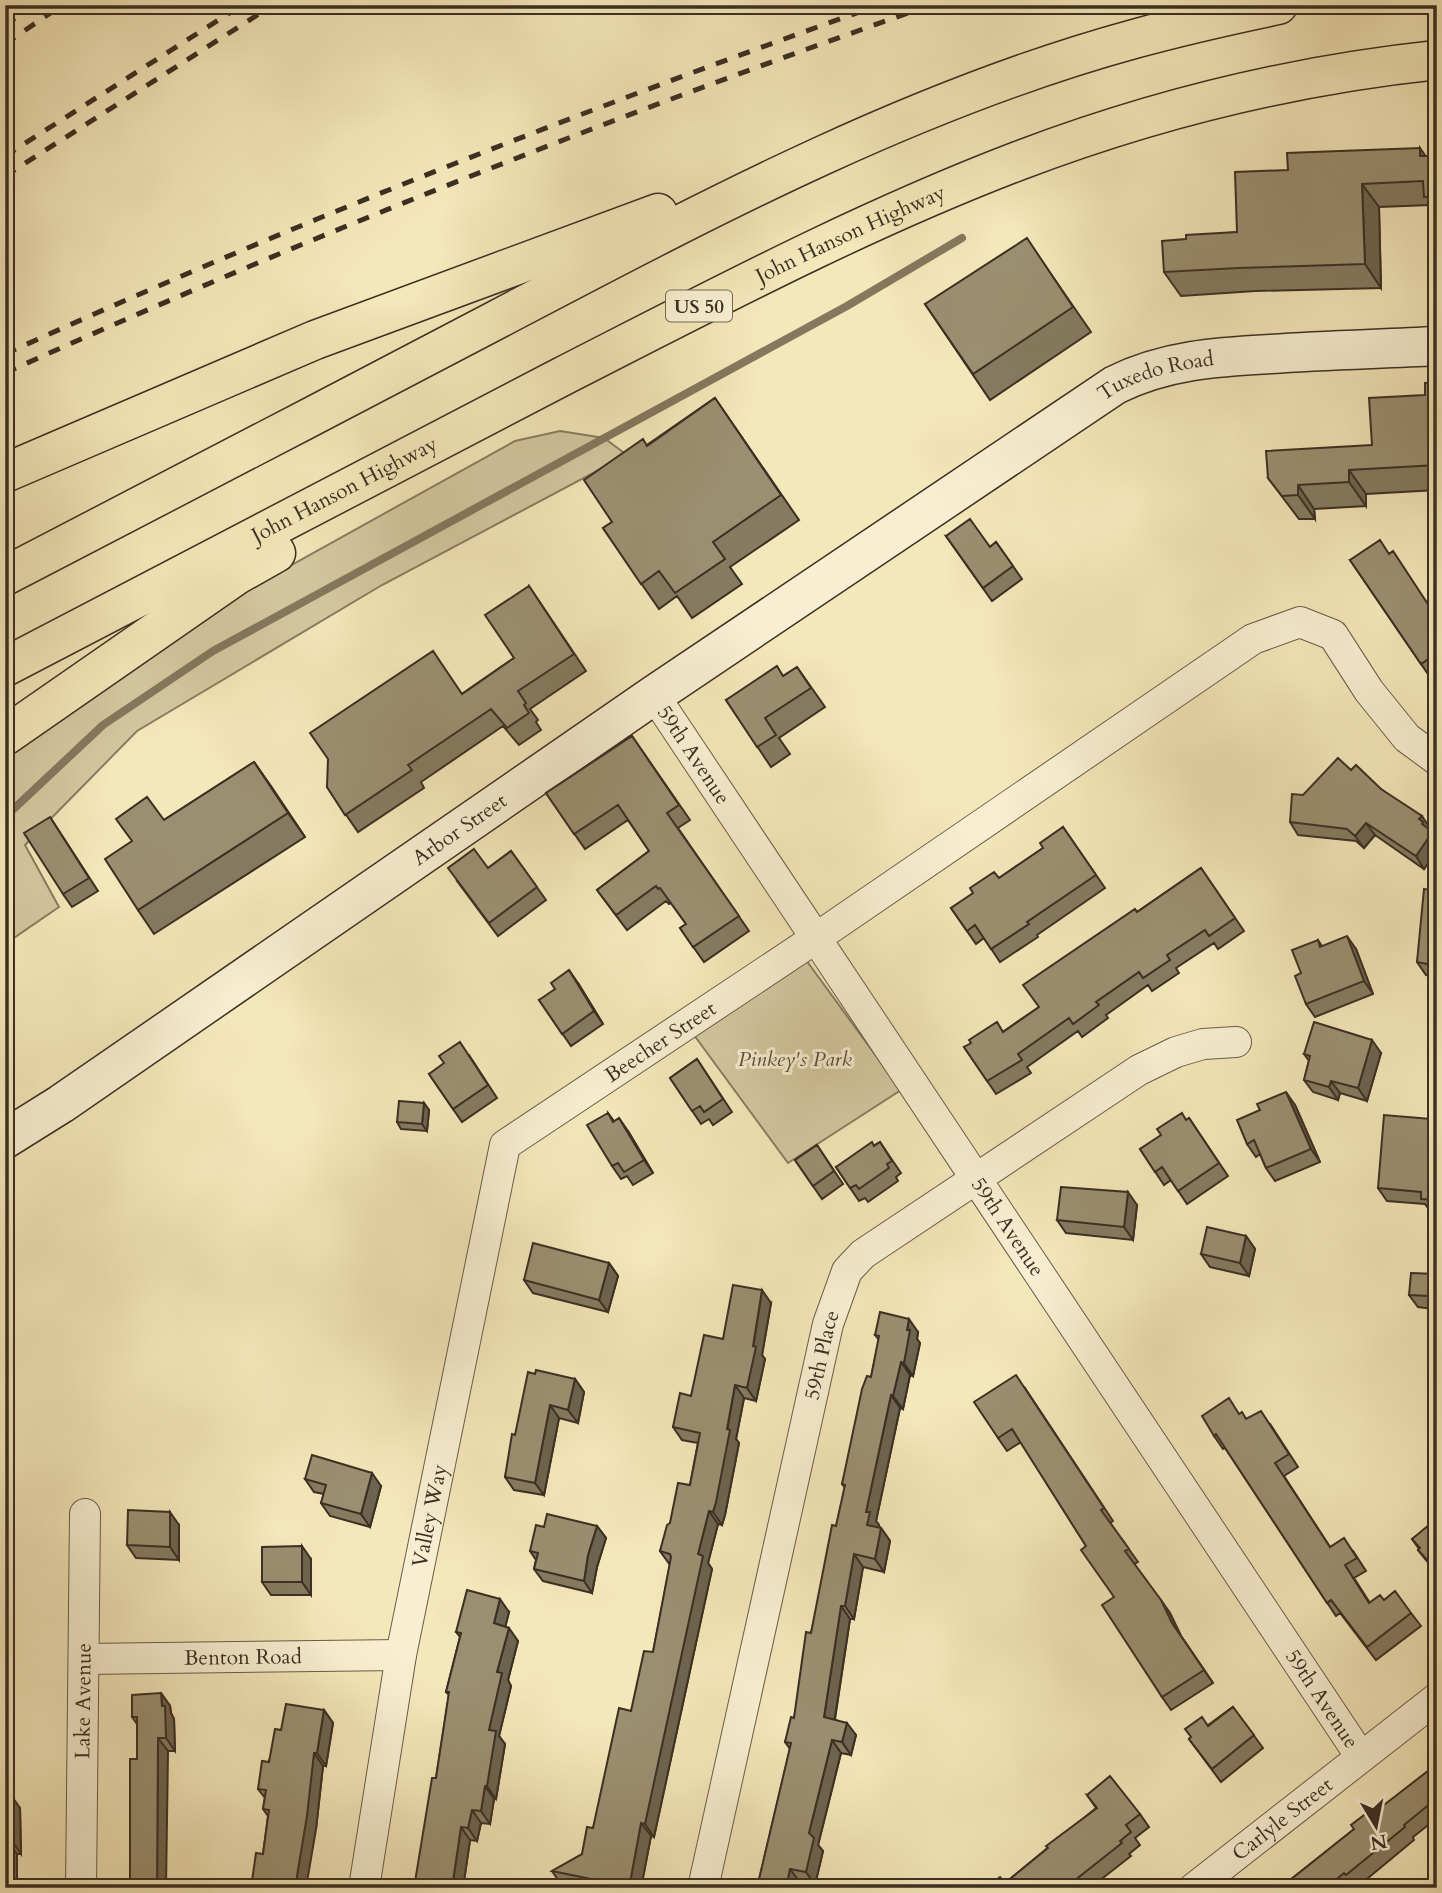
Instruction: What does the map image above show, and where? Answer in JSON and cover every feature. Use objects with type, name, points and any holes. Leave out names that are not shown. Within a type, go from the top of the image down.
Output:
[{"type":"highway","points":[[5,576],[592,270],[727,202],[858,141],[940,106],[1067,59],[1133,39],[1278,5]]},
{"type":"highway","name":"John Hanson Highway","points":[[5,667],[453,433],[821,246],[890,214],[1018,161],[1143,119],[1213,100],[1347,72],[1437,60]]},
{"type":"highway","points":[[5,473],[315,340],[858,141]]},
{"type":"highway","points":[[5,736],[237,575],[289,546],[453,433]]},
{"type":"main road","name":"Tuxedo Road","points":[[914,520],[1115,386],[1168,365],[1209,357],[1437,346]]},
{"type":"main road","name":"Arbor Street","points":[[5,1139],[61,1104],[654,695],[914,520]]},
{"type":"street","name":"Beecher Street","points":[[505,1145],[816,938],[1253,639],[1300,622],[1333,635],[1369,691],[1407,738],[1437,760]]},
{"type":"street","name":"59th Avenue","points":[[654,695],[1361,1757]]},
{"type":"street","name":"59th Place","points":[[703,1888],[835,1299],[847,1271],[863,1254],[1139,1070],[1176,1052],[1202,1044],[1236,1042]]},
{"type":"street","name":"Valley Way","points":[[364,1888],[401,1655],[505,1145]]},
{"type":"street","name":"Lake Avenue","points":[[81,1888],[85,1514]]},
{"type":"street","name":"Benton Road","points":[[85,1659],[401,1655]]},
{"type":"street","name":"Carlyle Street","points":[[1194,1888],[1437,1698]]},
{"type":"green space","points":[[560,431],[604,438],[627,455],[382,585],[137,731],[25,845],[59,907],[5,944],[5,757],[232,598],[515,441]]},
{"type":"green space","name":"Pinkey's Park","points":[[806,960],[901,1090],[788,1163],[694,1035]]},
{"type":"building","points":[[1420,148],[1420,156],[1437,156],[1437,196],[1424,197],[1423,181],[1362,184],[1365,264],[1164,272],[1162,241],[1186,239],[1186,235],[1237,232],[1235,172],[1288,170],[1287,153]]},
{"type":"building","points":[[1027,238],[1073,307],[973,374],[925,304]]},
{"type":"building","points":[[1437,382],[1437,465],[1349,470],[1349,482],[1298,485],[1298,495],[1282,496],[1268,478],[1266,451],[1372,445],[1369,398],[1425,395],[1425,383]]},
{"type":"building","points":[[715,398],[781,495],[713,542],[725,559],[675,593],[659,571],[641,584],[603,528],[612,522],[584,480],[643,439],[647,446]]},
{"type":"building","points":[[970,519],[990,547],[996,542],[1013,566],[983,588],[946,536]]},
{"type":"building","points":[[1380,540],[1389,554],[1393,551],[1437,618],[1437,653],[1421,664],[1350,560]]},
{"type":"building","points":[[529,586],[574,654],[518,691],[529,713],[507,728],[491,709],[408,765],[412,770],[345,815],[327,787],[328,759],[310,733],[433,651],[462,694],[514,658],[485,615]]},
{"type":"building","points":[[777,666],[783,676],[797,667],[811,688],[765,718],[776,735],[757,747],[726,700]]},
{"type":"building","points":[[632,736],[679,805],[667,813],[739,916],[693,947],[680,928],[686,924],[660,888],[656,886],[616,915],[597,890],[649,851],[618,805],[574,834],[546,793]]},
{"type":"building","points":[[1338,758],[1351,770],[1356,765],[1381,789],[1422,816],[1419,819],[1431,834],[1416,856],[1366,823],[1355,836],[1347,829],[1290,822],[1292,794],[1303,795]]},
{"type":"building","points":[[254,762],[288,813],[138,910],[105,859],[132,841],[116,819],[147,797],[164,820]]},
{"type":"building","points":[[50,817],[89,878],[63,894],[24,833]]},
{"type":"building","points":[[1063,827],[1096,875],[991,949],[975,925],[967,931],[951,908],[973,893],[970,888],[994,872],[999,878],[1043,848],[1040,843]]},
{"type":"building","points":[[474,849],[488,868],[511,851],[537,887],[489,923],[448,868]]},
{"type":"building","points":[[1201,868],[1235,918],[1209,936],[1205,930],[1167,955],[1170,960],[1143,978],[1139,972],[1096,1002],[1099,1005],[1073,1024],[1069,1018],[1018,1054],[1022,1060],[987,1081],[964,1047],[971,1043],[969,1040],[997,1022],[1003,1032],[1039,1007],[1023,985]]},
{"type":"building","points":[[1424,889],[1437,891],[1437,966],[1417,962]]},
{"type":"building","points":[[1347,936],[1364,981],[1306,1004],[1295,976],[1301,973],[1292,950],[1318,940],[1320,947]]},
{"type":"building","points":[[569,970],[594,1011],[562,1034],[539,1000],[555,989],[551,983]]},
{"type":"building","points":[[1314,1022],[1372,1040],[1358,1088],[1331,1081],[1329,1087],[1304,1080],[1310,1056],[1304,1054]]},
{"type":"building","points":[[460,1042],[488,1085],[453,1109],[429,1074],[444,1063],[439,1056]]},
{"type":"building","points":[[697,1059],[723,1099],[704,1112],[700,1106],[692,1111],[670,1078]]},
{"type":"building","points":[[1286,1092],[1311,1149],[1266,1168],[1254,1140],[1247,1144],[1237,1120],[1260,1110],[1257,1104]]},
{"type":"building","points":[[1433,1097],[1437,1097],[1437,1200],[1421,1199],[1421,1192],[1378,1188],[1384,1115],[1431,1119]]},
{"type":"building","points":[[399,1101],[424,1103],[422,1124],[397,1122]]},
{"type":"building","points":[[608,1113],[613,1122],[619,1118],[644,1160],[624,1172],[618,1163],[612,1166],[587,1125]]},
{"type":"building","points":[[1182,1113],[1186,1120],[1189,1118],[1219,1163],[1178,1191],[1162,1167],[1155,1172],[1140,1149],[1161,1135],[1157,1129]]},
{"type":"building","points":[[872,1142],[874,1146],[880,1142],[892,1161],[887,1164],[889,1168],[859,1189],[856,1185],[850,1188],[836,1167]]},
{"type":"building","points":[[817,1145],[834,1171],[813,1186],[795,1160]]},
{"type":"building","points":[[1061,1187],[1128,1192],[1124,1227],[1057,1220]]},
{"type":"building","points":[[1207,1227],[1246,1236],[1240,1263],[1201,1254]]},
{"type":"building","points":[[533,1243],[609,1263],[599,1300],[524,1280]]},
{"type":"building","points":[[1411,1273],[1437,1274],[1437,1302],[1428,1302],[1429,1296],[1409,1295]]},
{"type":"building","points":[[733,1285],[762,1290],[753,1346],[756,1347],[747,1388],[735,1385],[727,1429],[730,1430],[716,1502],[713,1512],[709,1511],[698,1554],[703,1556],[645,1824],[641,1823],[629,1888],[600,1888],[601,1881],[552,1871],[582,1854],[587,1827],[593,1828],[619,1708],[631,1711],[644,1651],[653,1652],[671,1557],[670,1554],[660,1551],[667,1525],[670,1523],[678,1483],[690,1485],[700,1433],[673,1427],[680,1393],[691,1396],[704,1335],[723,1339]]},
{"type":"building","points":[[880,1312],[909,1319],[907,1330],[910,1330],[904,1363],[901,1362],[893,1396],[891,1395],[866,1512],[870,1512],[867,1525],[881,1528],[875,1559],[854,1554],[845,1606],[841,1606],[824,1717],[847,1723],[842,1742],[832,1740],[809,1833],[814,1838],[806,1872],[790,1869],[786,1888],[757,1888],[791,1743],[785,1742],[791,1717],[794,1718],[806,1632],[811,1633],[832,1525],[836,1526],[862,1389],[867,1376],[871,1377],[879,1336],[875,1335]]},
{"type":"building","points":[[536,1370],[575,1379],[568,1410],[550,1405],[535,1483],[505,1477],[512,1434],[515,1435],[528,1372],[535,1374]]},
{"type":"building","points":[[1016,1375],[1104,1508],[1101,1510],[1129,1549],[1125,1551],[1161,1600],[1172,1623],[1204,1670],[1162,1697],[1102,1605],[1114,1597],[1081,1550],[1086,1546],[1012,1429],[998,1438],[974,1402]]},
{"type":"building","points":[[1229,1398],[1239,1414],[1242,1412],[1246,1419],[1261,1411],[1289,1454],[1275,1463],[1330,1547],[1344,1538],[1357,1558],[1345,1565],[1369,1603],[1380,1595],[1384,1600],[1395,1591],[1411,1613],[1367,1647],[1331,1600],[1327,1603],[1202,1416]]},
{"type":"building","points":[[312,1455],[372,1473],[361,1514],[321,1503],[326,1485],[305,1479]]},
{"type":"building","points":[[128,1510],[170,1512],[170,1547],[127,1545]]},
{"type":"building","points":[[547,1514],[597,1526],[584,1581],[534,1569],[538,1553],[530,1551],[536,1525],[544,1527]]},
{"type":"building","points":[[1437,1521],[1437,1571],[1412,1539]]},
{"type":"building","points":[[302,1546],[302,1582],[262,1582],[262,1547]]},
{"type":"building","points":[[467,1590],[500,1599],[494,1623],[509,1628],[497,1672],[502,1673],[489,1730],[496,1731],[487,1786],[481,1811],[472,1810],[468,1828],[461,1827],[452,1888],[414,1888],[432,1778],[436,1778],[449,1692],[446,1692],[461,1633],[456,1632]]},
{"type":"building","points":[[161,1693],[162,1706],[165,1706],[166,1738],[158,1738],[157,1888],[130,1888],[130,1759],[137,1759],[137,1717],[132,1717],[132,1695]]},
{"type":"building","points":[[286,1704],[324,1710],[317,1753],[314,1753],[295,1888],[251,1888],[256,1853],[263,1854],[269,1810],[263,1809],[266,1790],[258,1789],[262,1761],[269,1762],[275,1729],[281,1730]]},
{"type":"building","points":[[1233,1707],[1254,1735],[1212,1769],[1189,1739],[1191,1737],[1185,1729],[1202,1717],[1208,1726]]},
{"type":"building","points":[[1437,1764],[1437,1798],[1346,1875],[1344,1873],[1326,1888],[1280,1888],[1354,1829],[1351,1825],[1368,1812],[1371,1815]]},
{"type":"building","points":[[1110,1776],[1140,1814],[1126,1825],[1131,1832],[1120,1841],[1122,1843],[1065,1888],[985,1888],[1000,1877],[1005,1883],[1048,1848],[1046,1846],[1097,1808],[1087,1795]]},
{"type":"building","points":[[5,1795],[11,1795],[12,1841],[8,1841],[8,1888],[5,1888]]},
{"type":"waterway","points":[[5,817],[103,725],[213,651],[847,306],[962,238]]},
{"type":"railway","points":[[5,25],[34,5]]},
{"type":"railway","points":[[5,44],[62,5]]},
{"type":"railway","points":[[5,156],[242,5]]},
{"type":"railway","points":[[5,176],[273,5]]},
{"type":"railway","points":[[5,354],[221,259],[438,170],[879,5]]},
{"type":"railway","points":[[5,373],[348,225],[696,90],[931,5]]}]
